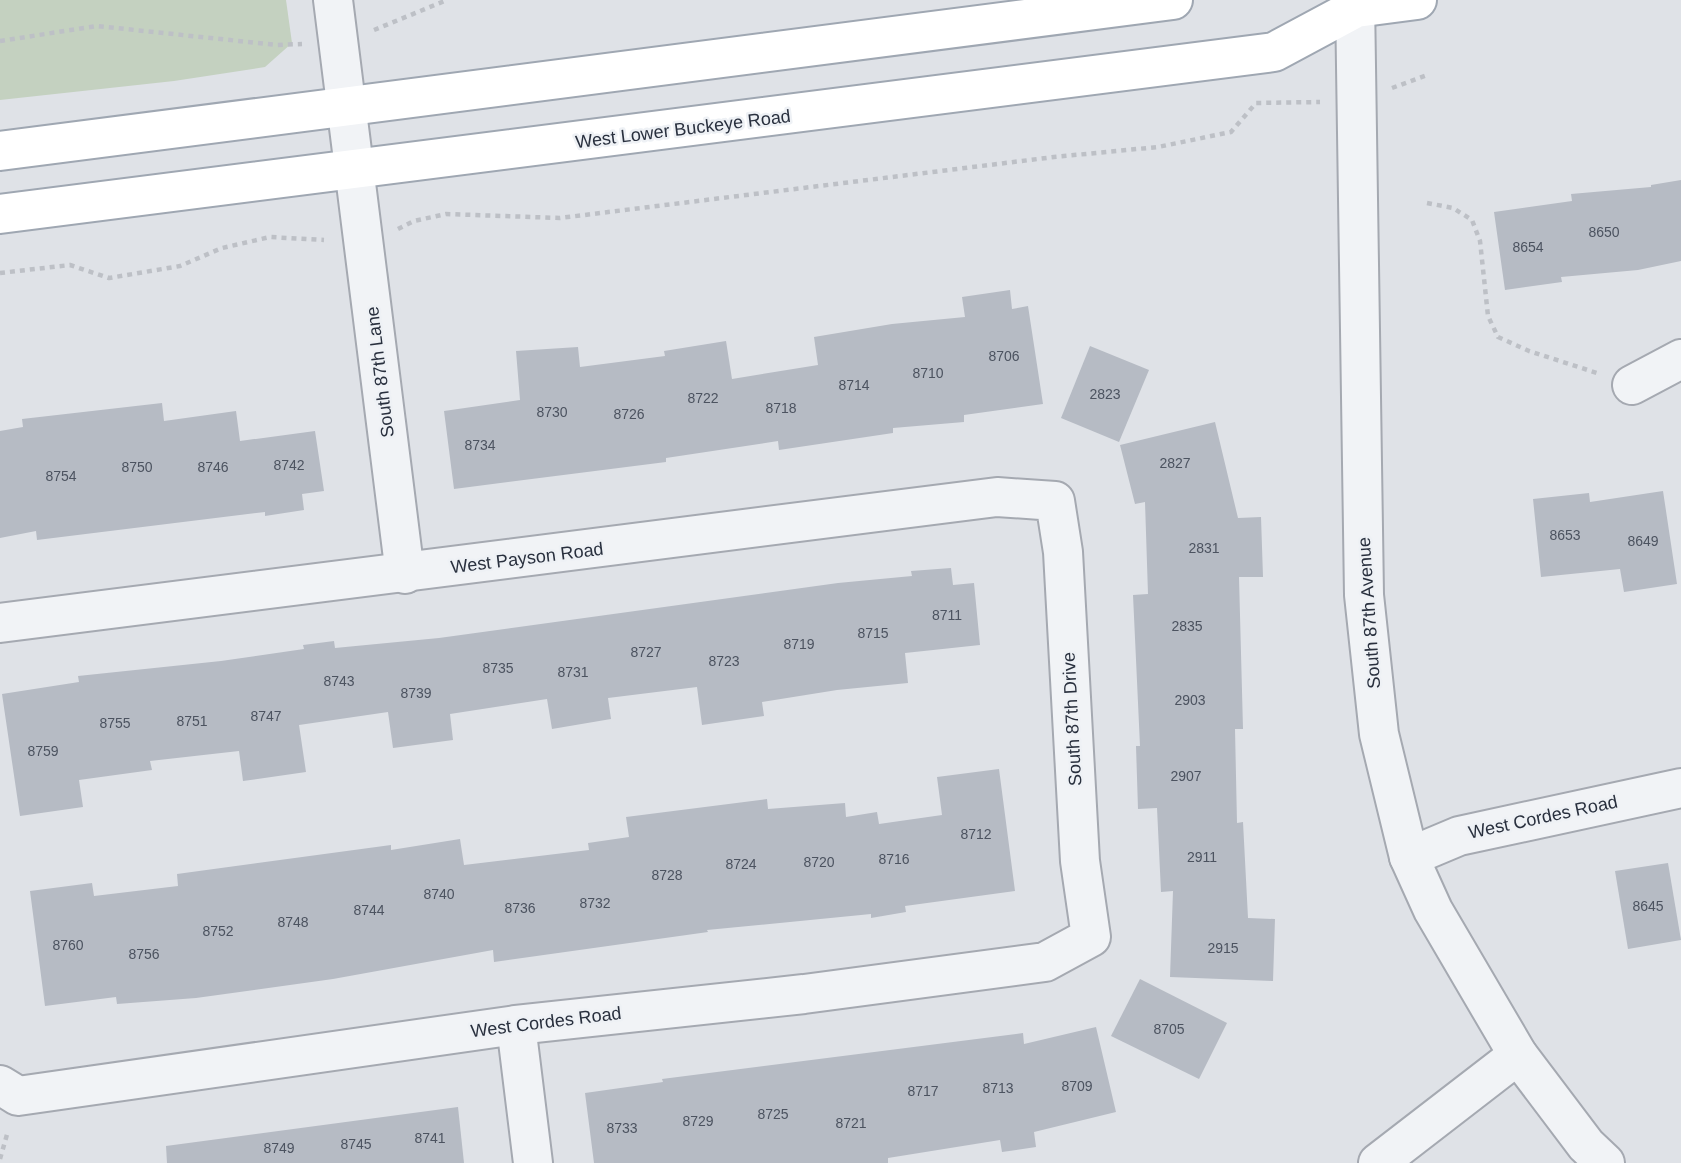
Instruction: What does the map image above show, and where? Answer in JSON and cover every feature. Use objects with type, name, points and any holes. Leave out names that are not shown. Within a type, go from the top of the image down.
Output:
[{"type":"main road","points":[[0,151],[1172,0]]},
{"type":"main road","name":"West Lower Buckeye Road","points":[[0,214],[355,171],[1274,52],[1345,3],[1416,0]]},
{"type":"street","name":"South 87th Lane","points":[[333,0],[405,574]]},
{"type":"street","name":"South 87th Avenue","points":[[1345,3],[1357,102],[1364,595],[1379,734],[1409,857],[1433,910],[1518,1055],[1586,1146],[1605,1163]]},
{"type":"street","points":[[1632,385],[1681,359]]},
{"type":"street","name":"West Payson Road","points":[[0,623],[405,574],[997,497],[1055,501]]},
{"type":"street","name":"South 87th Drive","points":[[1055,501],[1063,552],[1080,861],[1091,937]]},
{"type":"street","name":"West Cordes Road","points":[[1409,857],[1459,836],[1681,788]]},
{"type":"street","name":"West Cordes Road","points":[[0,1085],[18,1096],[516,1024],[804,994],[1045,962],[1091,937]]},
{"type":"street","points":[[516,1024],[533,1163]]},
{"type":"street","points":[[1378,1163],[1518,1055]]},
{"type":"path","points":[[367,33],[447,0]]},
{"type":"path","points":[[0,41],[97,26],[277,45],[303,44]]},
{"type":"path","points":[[392,232],[414,221],[446,214],[560,218],[1040,158],[1158,147],[1231,132],[1256,103],[1357,102],[1427,75]]},
{"type":"path","points":[[1427,203],[1452,208],[1472,220],[1480,241],[1488,316],[1498,337],[1529,351],[1632,385]]},
{"type":"path","points":[[0,272],[70,265],[108,278],[180,266],[222,248],[270,237],[324,240]]},
{"type":"green space","points":[[0,0],[286,0],[292,43],[265,67],[174,81],[0,100]]},
{"type":"building","points":[[1681,180],[1681,261],[1638,270],[1561,277],[1562,282],[1505,290],[1494,212],[1572,201],[1571,194],[1651,187]]},
{"type":"building","points":[[1010,290],[1012,309],[1028,306],[1043,404],[964,415],[964,422],[893,428],[893,433],[779,450],[778,441],[666,458],[666,462],[454,489],[444,411],[520,400],[516,351],[578,347],[580,367],[665,356],[664,351],[726,341],[732,379],[818,365],[814,337],[892,324],[965,317],[962,297]]},
{"type":"building","points":[[1090,346],[1149,370],[1119,442],[1061,418]]},
{"type":"building","points":[[162,403],[164,421],[236,411],[240,441],[315,431],[324,491],[302,494],[304,510],[265,516],[265,512],[37,540],[36,531],[0,538],[0,431],[23,427],[22,419]]},
{"type":"building","points":[[1215,422],[1238,518],[1261,517],[1263,577],[1239,577],[1243,729],[1235,729],[1237,823],[1243,822],[1248,918],[1275,919],[1273,981],[1170,977],[1173,891],[1161,892],[1157,808],[1138,809],[1136,746],[1140,746],[1133,595],[1148,594],[1145,502],[1135,504],[1120,445]]},
{"type":"building","points":[[1663,491],[1677,584],[1624,592],[1620,569],[1541,577],[1533,499],[1589,493],[1590,502]]},
{"type":"building","points":[[951,568],[953,585],[974,583],[980,645],[905,653],[908,683],[837,690],[762,702],[764,716],[702,725],[697,687],[608,698],[611,719],[552,729],[547,699],[450,714],[453,740],[393,748],[388,712],[299,725],[306,772],[243,781],[239,751],[150,761],[152,770],[79,780],[83,807],[20,816],[2,694],[79,682],[78,676],[221,661],[304,649],[303,645],[334,641],[335,648],[439,638],[838,583],[912,576],[911,571]]},
{"type":"building","points":[[999,769],[1015,891],[905,906],[906,912],[871,918],[871,914],[707,930],[708,932],[494,962],[493,950],[333,979],[196,998],[117,1004],[116,997],[45,1006],[30,891],[92,883],[94,896],[178,886],[177,874],[391,845],[391,850],[460,839],[464,865],[589,850],[588,843],[629,837],[626,817],[767,799],[768,809],[845,803],[846,817],[877,812],[879,824],[942,815],[937,777]]},
{"type":"building","points":[[1668,863],[1681,940],[1628,949],[1615,871]]},
{"type":"building","points":[[1140,979],[1227,1023],[1199,1079],[1111,1036]]},
{"type":"building","points":[[1096,1027],[1116,1112],[1034,1132],[1036,1147],[1002,1152],[1000,1140],[888,1158],[888,1163],[594,1163],[585,1093],[663,1082],[662,1079],[1023,1033],[1024,1044]]},
{"type":"building","points":[[458,1107],[464,1163],[167,1163],[166,1146]]}]
